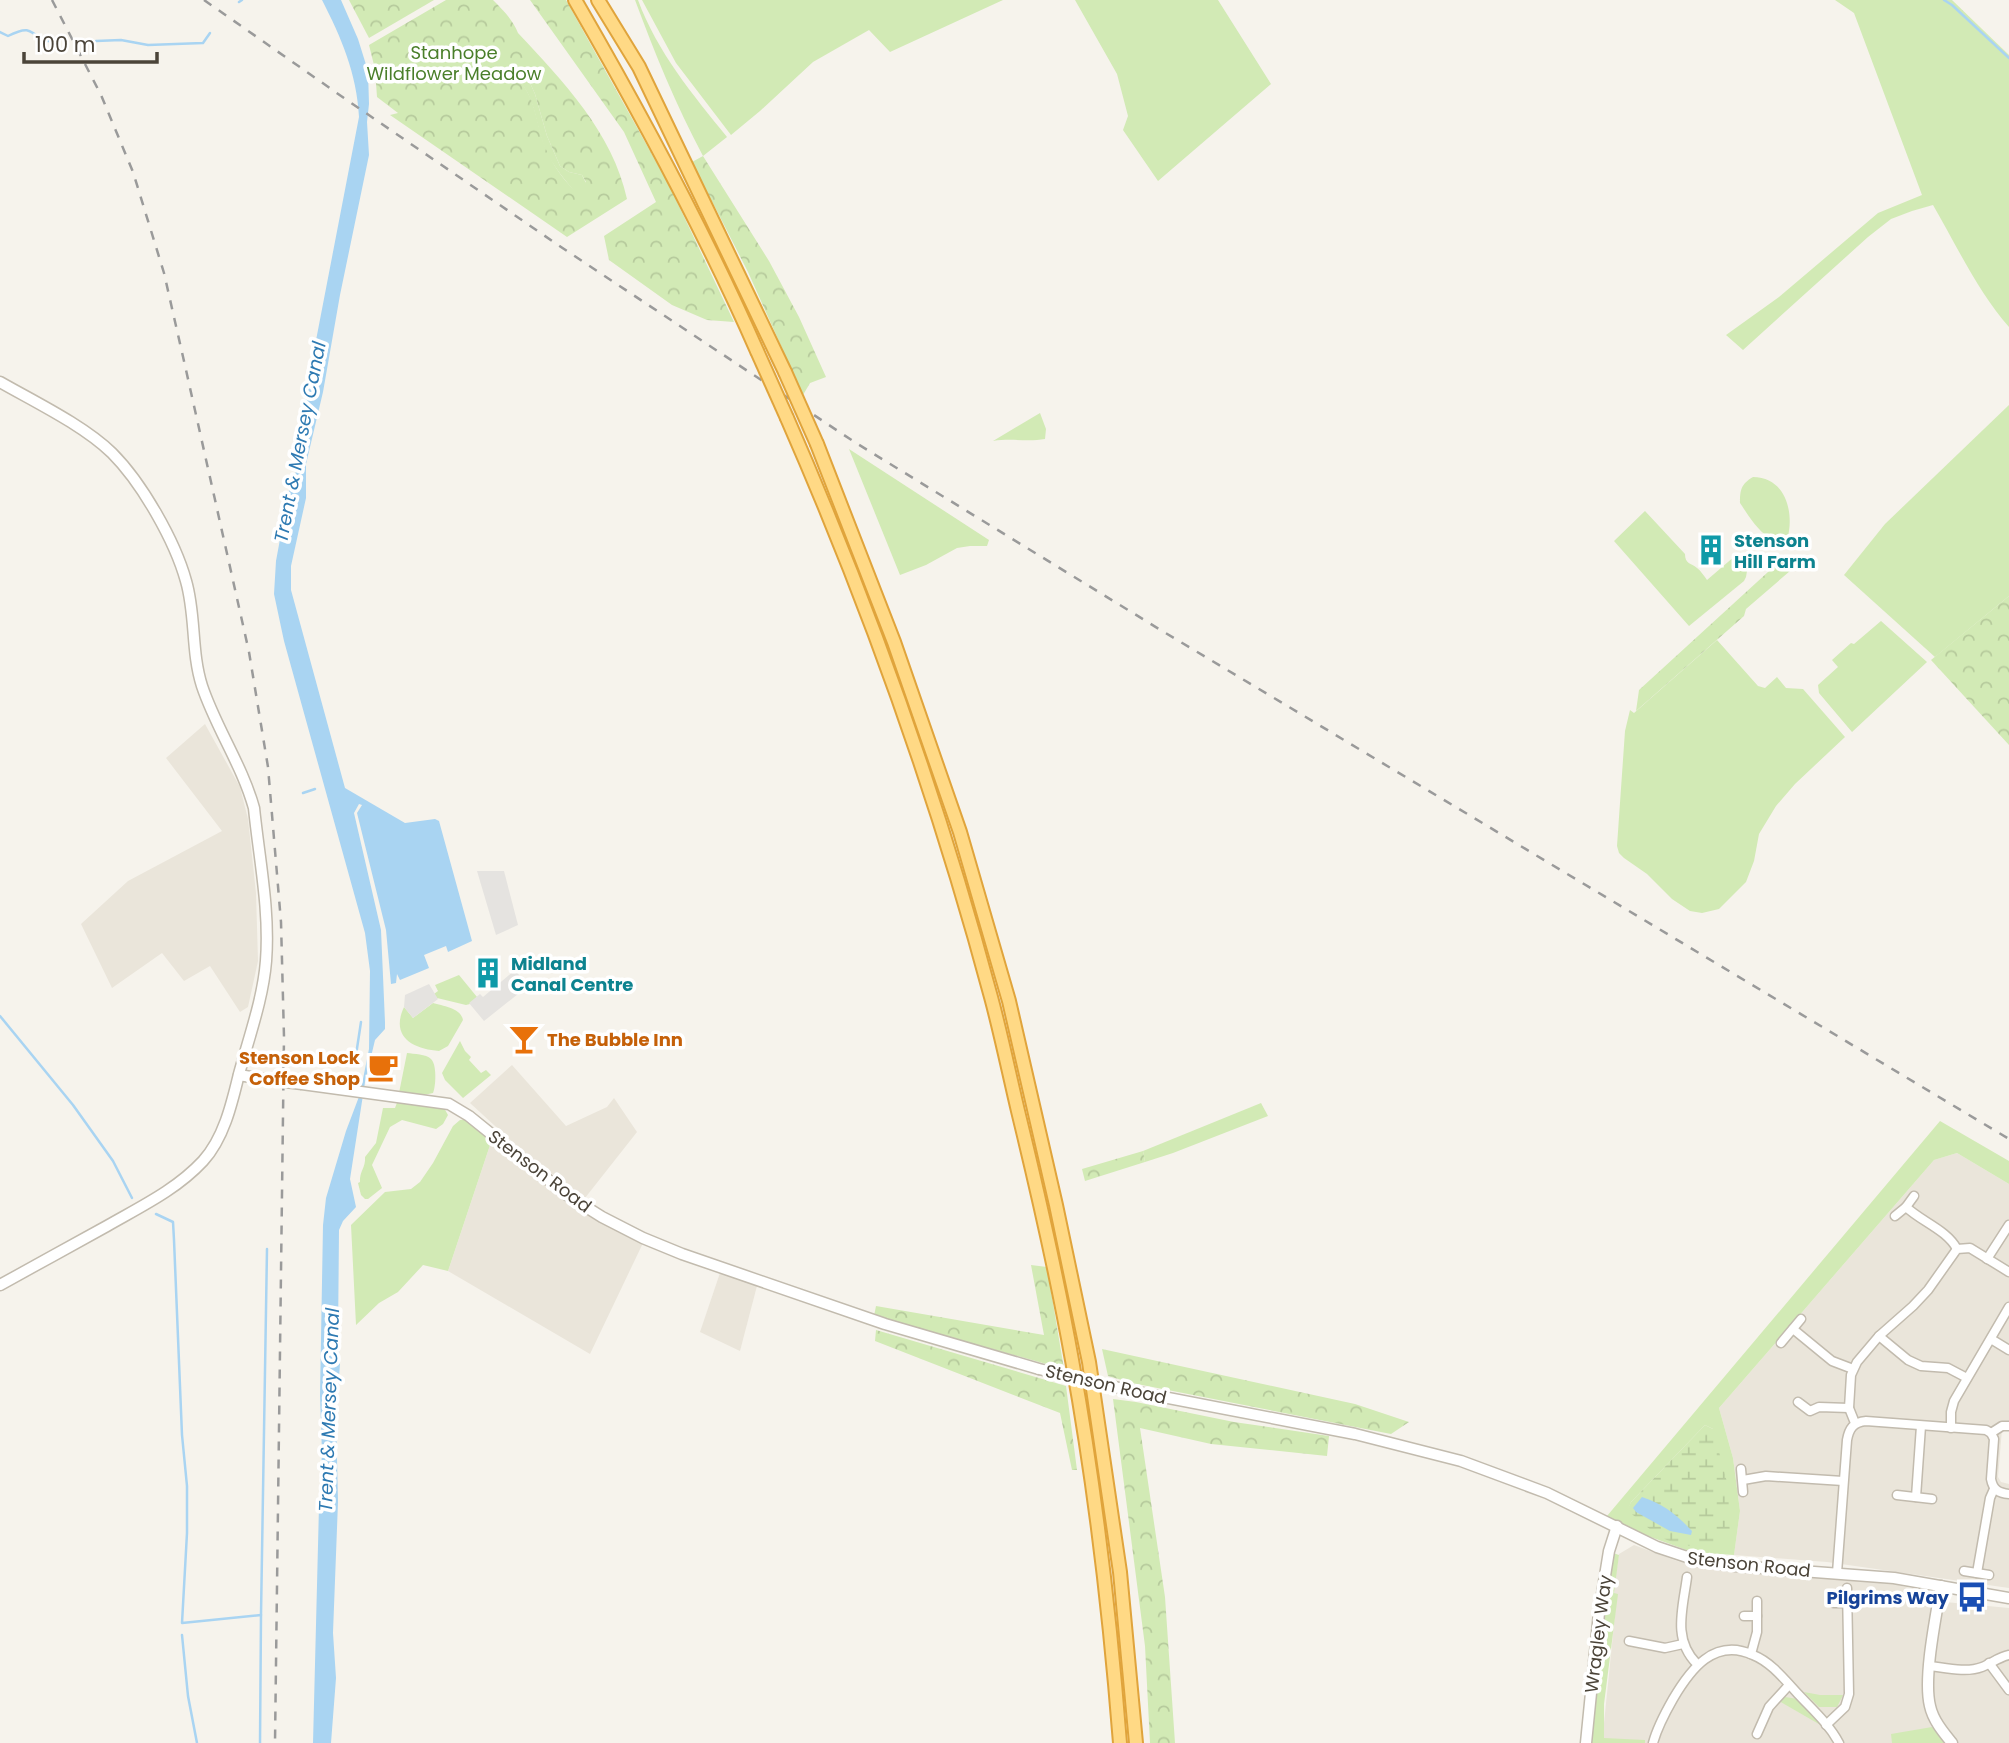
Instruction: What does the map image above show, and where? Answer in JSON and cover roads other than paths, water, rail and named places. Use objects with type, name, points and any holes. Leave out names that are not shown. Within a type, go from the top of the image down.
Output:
[{"type":"highway","points":[[575,0],[683,196],[757,351],[808,466],[888,670],[933,799],[991,996],[1041,1203],[1072,1360],[1097,1520],[1115,1672],[1120,1743]]},
{"type":"highway","points":[[598,0],[639,67],[817,444],[894,642],[960,832],[1009,1001],[1089,1362],[1120,1572],[1136,1743]]},
{"type":"street","points":[[0,382],[70,422],[111,452],[157,516],[186,579],[201,684],[222,735],[245,779],[254,808],[265,912],[265,964],[258,1005],[229,1113],[204,1160],[153,1200],[0,1285]]},
{"type":"street","name":"Stenson Road","points":[[239,1075],[438,1101],[457,1108],[567,1195],[612,1223],[682,1254],[885,1324],[1039,1369],[1132,1391],[1355,1434],[1461,1461],[1547,1493],[1657,1547],[1699,1561],[1894,1578],[2009,1598]]},
{"type":"street","points":[[1895,1216],[1914,1196]]},
{"type":"street","points":[[1906,1207],[1947,1236],[1957,1249]]},
{"type":"street","points":[[1987,1259],[2009,1225]]},
{"type":"street","points":[[1957,1249],[1970,1248],[2009,1272]]},
{"type":"street","points":[[1855,1423],[1849,1408],[1853,1369],[1879,1336],[1928,1290],[1957,1249]]},
{"type":"street","points":[[1951,1428],[1954,1401],[2009,1307]]},
{"type":"street","points":[[1781,1343],[1801,1319]]},
{"type":"street","points":[[1793,1329],[1832,1361],[1853,1369]]},
{"type":"street","points":[[1879,1336],[1908,1360],[1921,1366],[1948,1368],[1967,1378]]},
{"type":"street","points":[[1991,1339],[2009,1350]]},
{"type":"street","points":[[1798,1402],[1810,1411],[1819,1406],[1849,1408]]},
{"type":"street","points":[[1837,1573],[1847,1440],[1855,1423],[1866,1421],[1986,1430],[1991,1433],[1994,1439],[1991,1479],[1994,1489],[1990,1498],[1977,1573]]},
{"type":"street","points":[[1916,1497],[1921,1426]]},
{"type":"street","points":[[1991,1433],[2002,1426],[2009,1426]]},
{"type":"street","points":[[1741,1469],[1743,1492]]},
{"type":"street","points":[[1743,1480],[1766,1476],[1843,1481]]},
{"type":"street","points":[[1994,1489],[2009,1494]]},
{"type":"street","points":[[1897,1495],[1932,1499]]},
{"type":"street","name":"Wragley Way","points":[[1586,1743],[1599,1613],[1609,1551],[1617,1526]]},
{"type":"street","points":[[1964,1570],[1989,1575]]},
{"type":"street","points":[[1687,1577],[1681,1618],[1683,1644],[1698,1664]]},
{"type":"street","points":[[1941,1586],[1930,1666],[1930,1706],[1935,1719],[1952,1743]]},
{"type":"street","points":[[1826,1725],[1845,1707],[1849,1694],[1847,1588]]},
{"type":"street","points":[[1685,1594],[1695,1594]]},
{"type":"street","points":[[1751,1654],[1755,1642],[1757,1601]]},
{"type":"street","points":[[1834,1603],[1847,1603]]},
{"type":"street","points":[[1744,1616],[1757,1616]]},
{"type":"street","points":[[1629,1641],[1665,1648],[1683,1644]]},
{"type":"street","points":[[1653,1743],[1668,1707],[1683,1681],[1698,1664],[1711,1655],[1743,1651],[1770,1665],[1826,1725],[1839,1743]]},
{"type":"street","points":[[1930,1666],[1973,1669],[2009,1655]]},
{"type":"street","points":[[1989,1663],[2009,1690]]},
{"type":"street","points":[[1757,1734],[1768,1720],[1769,1707],[1789,1685]]},
{"type":"water","name":"Trent & Mersey Canal","points":[[322,0],[341,0],[368,71],[369,155],[323,392],[306,464],[306,498],[291,566],[291,590],[345,788],[405,823],[435,819],[439,821],[472,941],[448,952],[446,946],[424,955],[429,968],[400,980],[397,974],[396,983],[391,984],[386,930],[357,813],[362,805],[359,804],[354,813],[381,930],[385,1029],[375,1040],[365,1082],[350,1179],[356,1207],[343,1221],[339,1230],[340,1364],[336,1416],[338,1502],[333,1633],[336,1678],[331,1743],[313,1743],[322,1453],[320,1396],[323,1225],[326,1198],[360,1094],[369,1049],[370,971],[365,933],[284,641],[274,594],[276,561],[290,485],[298,460],[302,413],[359,117],[358,101],[347,56]]},
{"type":"water","points":[[1642,1497],[1663,1506],[1675,1515],[1692,1531],[1691,1535],[1670,1531],[1636,1512],[1633,1508]]},
{"type":"waterway","points":[[1944,0],[2009,58]]},
{"type":"waterway","points":[[0,32],[8,36],[27,30],[44,41],[57,41]]},
{"type":"waterway","points":[[96,41],[121,40],[148,45],[203,43],[210,33]]},
{"type":"waterway","points":[[303,793],[315,789]]},
{"type":"waterway","points":[[0,1016],[73,1105],[113,1161],[132,1198]]},
{"type":"waterway","points":[[356,1055],[361,1022]]},
{"type":"waterway","points":[[156,1214],[173,1222],[182,1435],[187,1486],[182,1623],[261,1615],[260,1743]]},
{"type":"waterway","points":[[261,1615],[267,1249]]},
{"type":"waterway","points":[[182,1635],[188,1696],[197,1743]]},
{"type":"railway","points":[[52,0],[101,95],[133,172],[164,273],[249,652],[268,767],[281,922],[284,1037],[275,1743]]},
{"type":"railway","points":[[204,0],[561,247],[856,443],[1159,629],[2009,1139]]},
{"type":"place","name":"Stenson Hill Farm","points":[[1711,550]]},
{"type":"place","name":"Midland Canal Centre","points":[[488,973]]},
{"type":"place","name":"The Bubble Inn","points":[[524,1039]]},
{"type":"place","name":"Stenson Lock Coffee Shop","points":[[383,1067]]},
{"type":"place","name":"Pilgrims Way","points":[[1972,1597]]},
{"type":"park label","name":"Stanhope Wildflower Meadow","points":[[454,62]]}]
